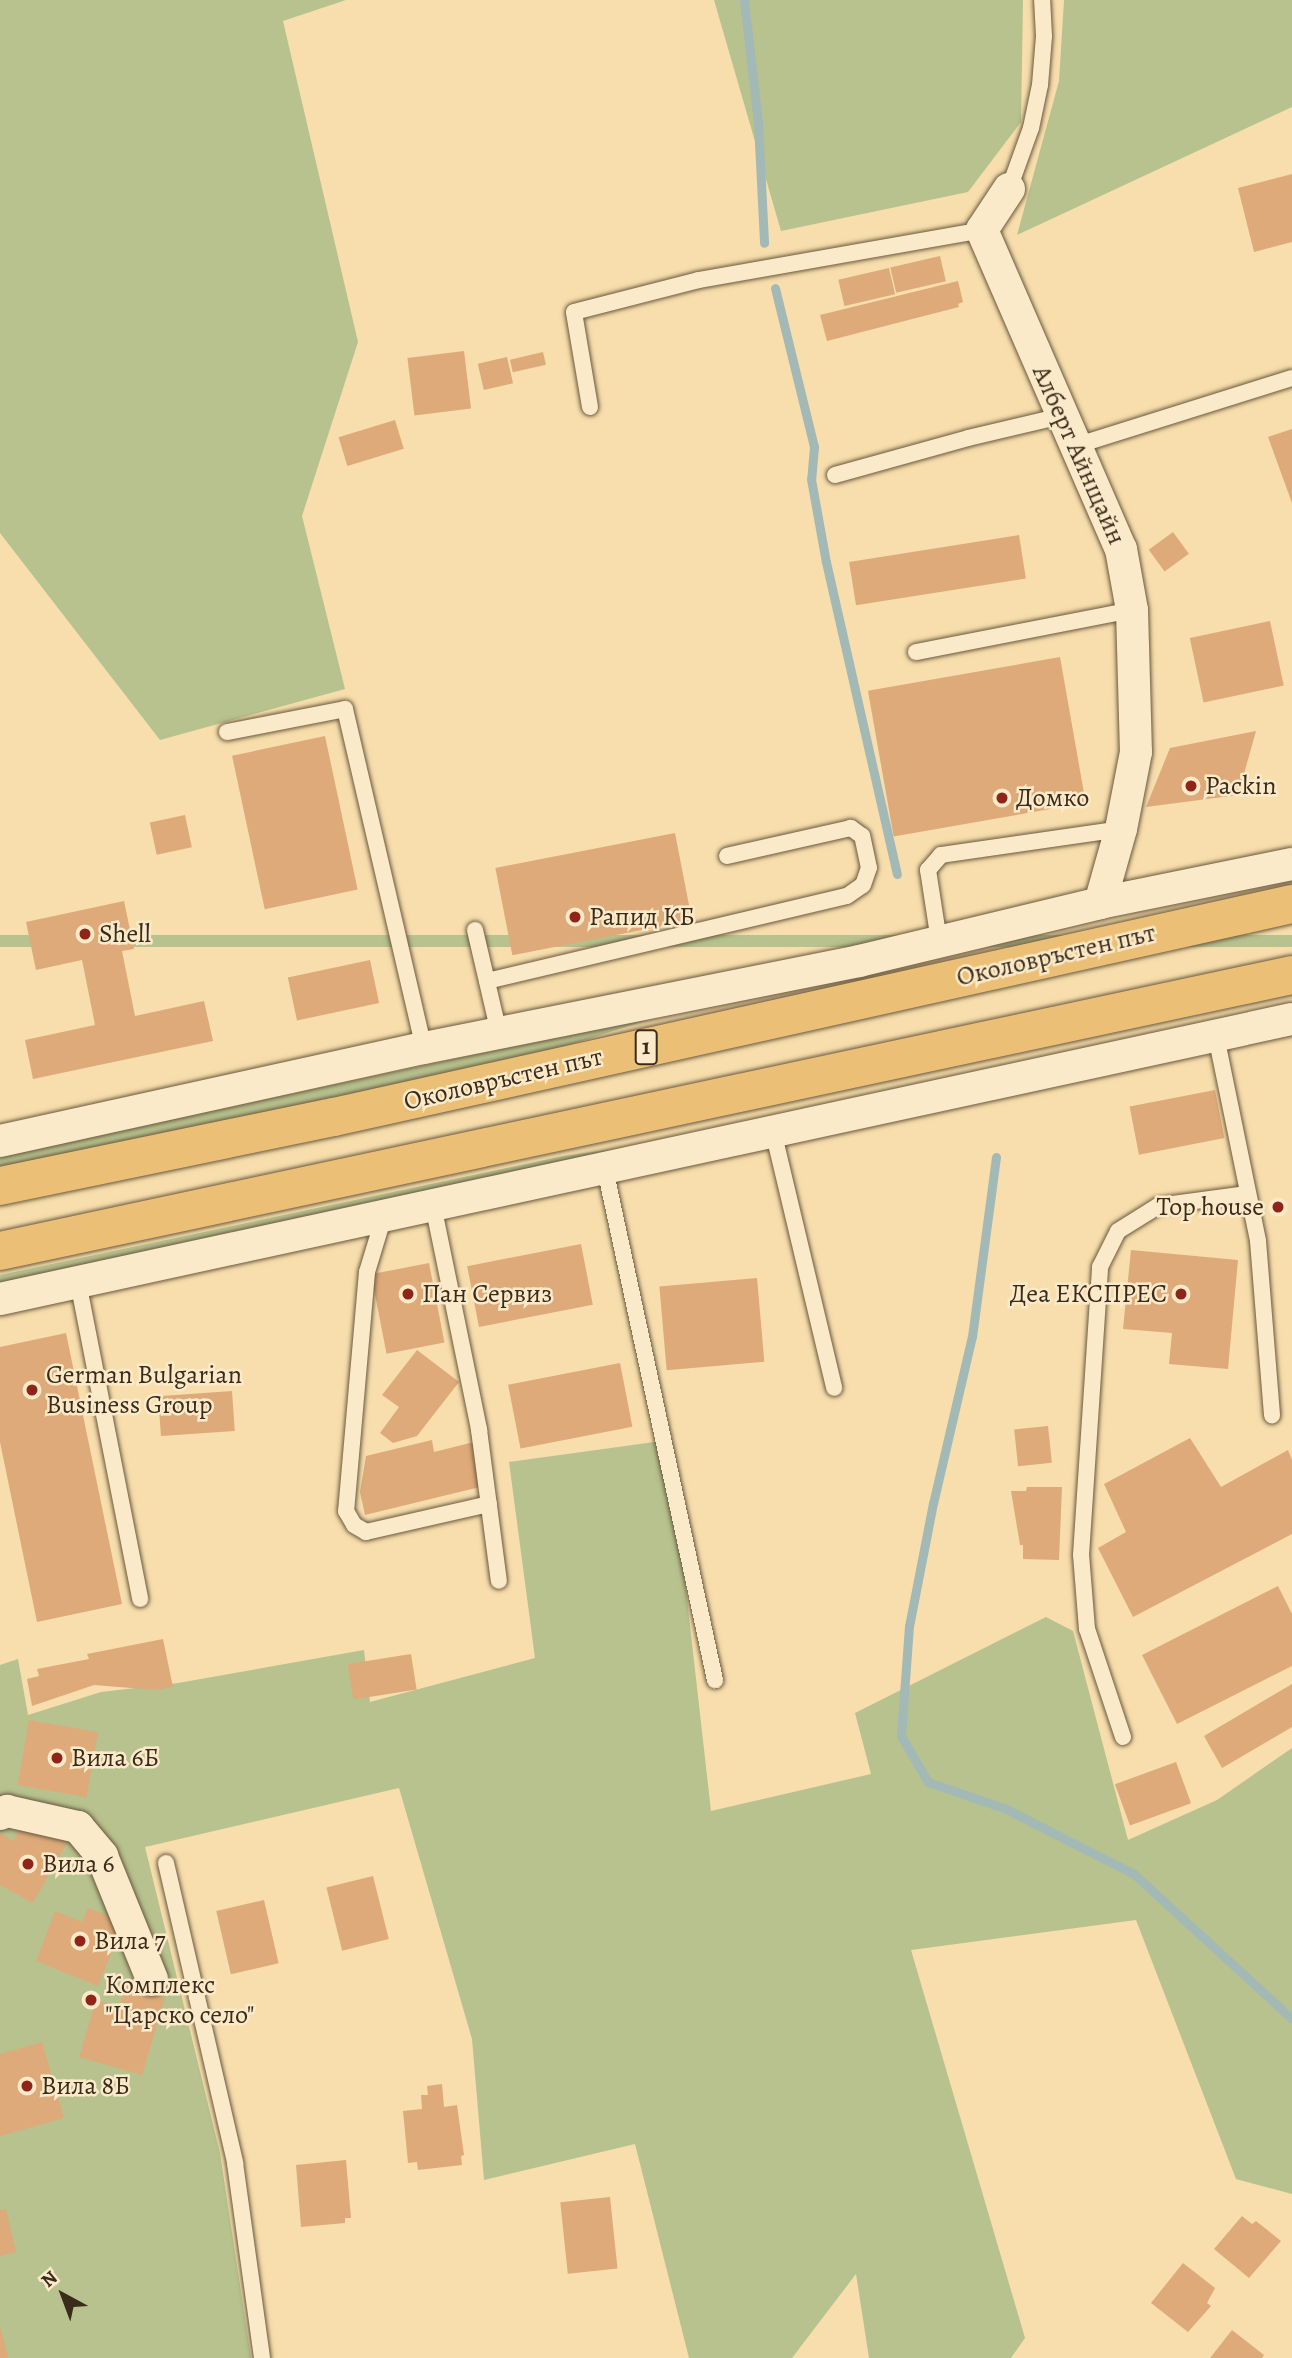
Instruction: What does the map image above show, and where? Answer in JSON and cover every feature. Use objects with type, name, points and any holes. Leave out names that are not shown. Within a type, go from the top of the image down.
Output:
[{"type":"highway","name":"Околовръстен път","points":[[0,1186],[334,1117],[1292,904]]},
{"type":"highway","points":[[0,1251],[1292,975]]},
{"type":"street","points":[[982,230],[1009,189]]},
{"type":"street","name":"Алберт Айнщайн","points":[[982,230],[1121,549],[1132,610],[1136,752],[1121,829],[1100,903]]},
{"type":"street","name":"Околовръстен път","points":[[0,1141],[424,1048],[845,963],[1100,903],[1292,864]]},
{"type":"street","points":[[0,1299],[1292,1019]]},
{"type":"street","points":[[0,1814],[6,1811],[78,1827],[102,1856],[152,1979]]},
{"type":"lane","points":[[1009,189],[1031,128],[1040,85],[1044,36],[1042,0]]},
{"type":"lane","points":[[590,407],[574,312],[699,280],[982,230]]},
{"type":"lane","points":[[1075,446],[1292,378]]},
{"type":"lane","points":[[835,475],[968,438],[1061,416]]},
{"type":"lane","points":[[916,652],[1132,610]]},
{"type":"lane","points":[[227,732],[345,709],[424,1048]]},
{"type":"lane","points":[[487,981],[847,896],[863,885],[869,868],[862,836],[851,828],[727,856]]},
{"type":"lane","points":[[939,941],[928,870],[941,855],[1121,829]]},
{"type":"lane","points":[[475,930],[499,1033]]},
{"type":"lane","points":[[1216,1035],[1258,1241],[1272,1415]]},
{"type":"lane","points":[[773,1131],[834,1388]]},
{"type":"lane","points":[[605,1169],[715,1680]]},
{"type":"lane","points":[[1123,1737],[1087,1629],[1081,1555],[1100,1267],[1118,1231],[1158,1206],[1247,1194]]},
{"type":"lane","points":[[433,1205],[479,1430],[499,1581]]},
{"type":"lane","points":[[384,1216],[367,1272],[346,1511],[354,1525],[366,1532],[489,1504]]},
{"type":"lane","points":[[78,1282],[140,1599]]},
{"type":"lane","points":[[166,1863],[235,2163],[262,2358]]},
{"type":"green space","points":[[0,0],[346,0],[283,21],[358,342],[302,516],[345,689],[160,740],[0,533]]},
{"type":"green space","points":[[714,0],[1023,0],[1021,122],[968,192],[781,231]]},
{"type":"green space","points":[[1064,0],[1292,0],[1292,107],[1017,235],[1059,81]]},
{"type":"green space","points":[[0,935],[1292,935],[1292,947],[0,947]]},
{"type":"green space","points":[[673,1012],[544,1053],[0,1168],[0,1156]]},
{"type":"green space","points":[[703,1137],[0,1288],[0,1275],[563,1156]]},
{"type":"green space","points":[[669,1440],[711,1811],[871,1774],[855,1713],[1046,1617],[1073,1631],[1128,1840],[1217,1800],[1292,1748],[1292,2194],[1236,2179],[1136,1920],[911,1950],[1025,2338],[1011,2358],[869,2358],[856,2274],[792,2358],[689,2358],[635,2144],[484,2180],[472,2039],[399,1788],[145,1847],[220,2153],[251,2358],[0,2358],[0,1665],[18,1659],[28,1715],[101,1692],[178,1683],[364,1650],[370,1702],[535,1658],[509,1462]]},
{"type":"building","points":[[1292,174],[1292,242],[1254,252],[1238,188]]},
{"type":"building","points":[[940,256],[946,281],[896,293],[890,267]]},
{"type":"building","points":[[889,268],[895,294],[844,306],[838,280]]},
{"type":"building","points":[[958,281],[963,302],[958,304],[959,307],[827,341],[820,315]]},
{"type":"building","points":[[464,351],[471,409],[414,416],[407,358]]},
{"type":"building","points":[[543,352],[546,365],[513,372],[510,360]]},
{"type":"building","points":[[507,357],[513,383],[484,390],[478,364]]},
{"type":"building","points":[[395,420],[404,449],[347,466],[339,437]]},
{"type":"building","points":[[1292,429],[1292,503],[1268,437]]},
{"type":"building","points":[[1173,532],[1189,554],[1165,571],[1149,550]]},
{"type":"building","points":[[1019,535],[1026,578],[856,605],[849,562]]},
{"type":"building","points":[[1270,621],[1284,686],[1204,703],[1190,638]]},
{"type":"building","points":[[1060,657],[1086,803],[894,837],[868,691]]},
{"type":"building","points":[[1256,731],[1238,795],[1146,807],[1170,748]]},
{"type":"building","points":[[325,736],[358,890],[265,909],[232,756]]},
{"type":"building","points":[[185,815],[192,847],[157,855],[150,822]]},
{"type":"building","points":[[675,833],[692,920],[512,955],[495,868]]},
{"type":"building","points":[[124,901],[134,949],[122,951],[135,1016],[204,1001],[213,1041],[33,1079],[25,1040],[95,1025],[82,960],[36,970],[26,922]]},
{"type":"building","points":[[370,960],[379,1003],[297,1021],[288,977]]},
{"type":"building","points":[[1215,1090],[1224,1138],[1139,1155],[1130,1107]]},
{"type":"building","points":[[581,1244],[593,1305],[479,1327],[467,1266]]},
{"type":"building","name":"Деа ЕКСПРЕС","points":[[1131,1250],[1238,1260],[1228,1369],[1169,1364],[1172,1333],[1123,1329]]},
{"type":"building","points":[[429,1263],[444,1343],[387,1354],[371,1274]]},
{"type":"building","points":[[757,1278],[764,1362],[667,1370],[659,1287]]},
{"type":"building","points":[[66,1333],[122,1604],[37,1622],[0,1442],[0,1347]]},
{"type":"building","points":[[417,1350],[459,1382],[417,1436],[393,1443],[380,1433],[399,1407],[382,1395]]},
{"type":"building","points":[[620,1363],[632,1427],[520,1449],[508,1385]]},
{"type":"building","points":[[232,1391],[235,1431],[161,1436],[158,1396]]},
{"type":"building","points":[[1048,1426],[1052,1463],[1018,1466],[1014,1430]]},
{"type":"building","points":[[1190,1438],[1221,1487],[1288,1450],[1292,1460],[1292,1534],[1133,1617],[1098,1548],[1126,1532],[1104,1484]]},
{"type":"building","points":[[432,1440],[434,1452],[474,1442],[484,1486],[365,1515],[360,1492],[366,1456]]},
{"type":"building","points":[[1027,1487],[1062,1487],[1059,1560],[1023,1559],[1023,1545],[1020,1545],[1011,1491],[1026,1491]]},
{"type":"building","points":[[1278,1586],[1292,1614],[1292,1666],[1177,1724],[1142,1655]]},
{"type":"building","points":[[163,1639],[173,1687],[156,1690],[94,1685],[32,1706],[27,1679],[39,1676],[37,1669],[89,1659],[87,1654]]},
{"type":"building","points":[[411,1654],[417,1690],[353,1700],[348,1664]]},
{"type":"building","points":[[1292,1684],[1292,1727],[1222,1768],[1204,1736]]},
{"type":"building","name":"Вила 6Б","points":[[29,1720],[98,1732],[86,1797],[18,1785]]},
{"type":"building","points":[[1176,1762],[1191,1803],[1130,1826],[1115,1784]]},
{"type":"building","name":"Вила 6","points":[[25,1820],[67,1843],[33,1903],[0,1885],[0,1833],[13,1841]]},
{"type":"building","points":[[373,1876],[389,1939],[342,1951],[326,1888]]},
{"type":"building","points":[[264,1900],[279,1963],[231,1974],[216,1911]]},
{"type":"building","name":"Вила 7","points":[[88,1908],[124,1922],[98,1986],[36,1961],[55,1911],[82,1922]]},
{"type":"building","points":[[126,1986],[165,1998],[142,2075],[79,2057],[96,2000],[119,2007]]},
{"type":"building","name":"Вила 8Б","points":[[42,2042],[64,2118],[0,2136],[0,2054]]},
{"type":"building","points":[[442,2084],[444,2107],[457,2105],[464,2155],[461,2156],[462,2165],[418,2170],[417,2162],[408,2163],[403,2111],[422,2109],[421,2095],[428,2095],[427,2086]]},
{"type":"building","points":[[346,2160],[351,2218],[345,2218],[345,2223],[301,2227],[296,2165]]},
{"type":"building","points":[[610,2197],[618,2269],[568,2274],[560,2202]]},
{"type":"building","points":[[6,2209],[16,2252],[0,2256],[0,2210]]},
{"type":"building","points":[[1242,2216],[1252,2224],[1256,2221],[1281,2241],[1249,2278],[1214,2249]]},
{"type":"building","points":[[1183,2263],[1215,2288],[1207,2303],[1211,2306],[1188,2332],[1151,2303]]},
{"type":"building","points":[[1,2329],[8,2358],[0,2358]]},
{"type":"building","points":[[1232,2330],[1264,2355],[1262,2358],[1210,2358]]},
{"type":"waterway","points":[[744,0],[758,123],[764,243]]},
{"type":"waterway","points":[[775,288],[814,447],[811,479],[826,562],[897,874]]},
{"type":"waterway","points":[[996,1157],[972,1336],[933,1503],[909,1626],[901,1736],[928,1782],[1004,1808],[1134,1874],[1292,2019]]},
{"type":"place","name":"Packin","points":[[1191,786]]},
{"type":"place","name":"Домко","points":[[1002,798]]},
{"type":"place","name":"Рапид КБ","points":[[575,917]]},
{"type":"place","name":"Shell","points":[[85,934]]},
{"type":"place","name":"Top house","points":[[1278,1207]]},
{"type":"place","name":"Пан Сервиз","points":[[408,1294]]},
{"type":"place","name":"Деа ЕКСПРЕС","points":[[1181,1294]]},
{"type":"place","name":"German Bulgarian Business Group","points":[[32,1390]]},
{"type":"place","name":"Вила 6Б","points":[[57,1758]]},
{"type":"place","name":"Вила 6","points":[[28,1864]]},
{"type":"place","name":"Вила 7","points":[[80,1941]]},
{"type":"place","name":"Комплекс \"Царско село\"","points":[[91,2000]]},
{"type":"place","name":"Вила 8Б","points":[[27,2086]]}]
